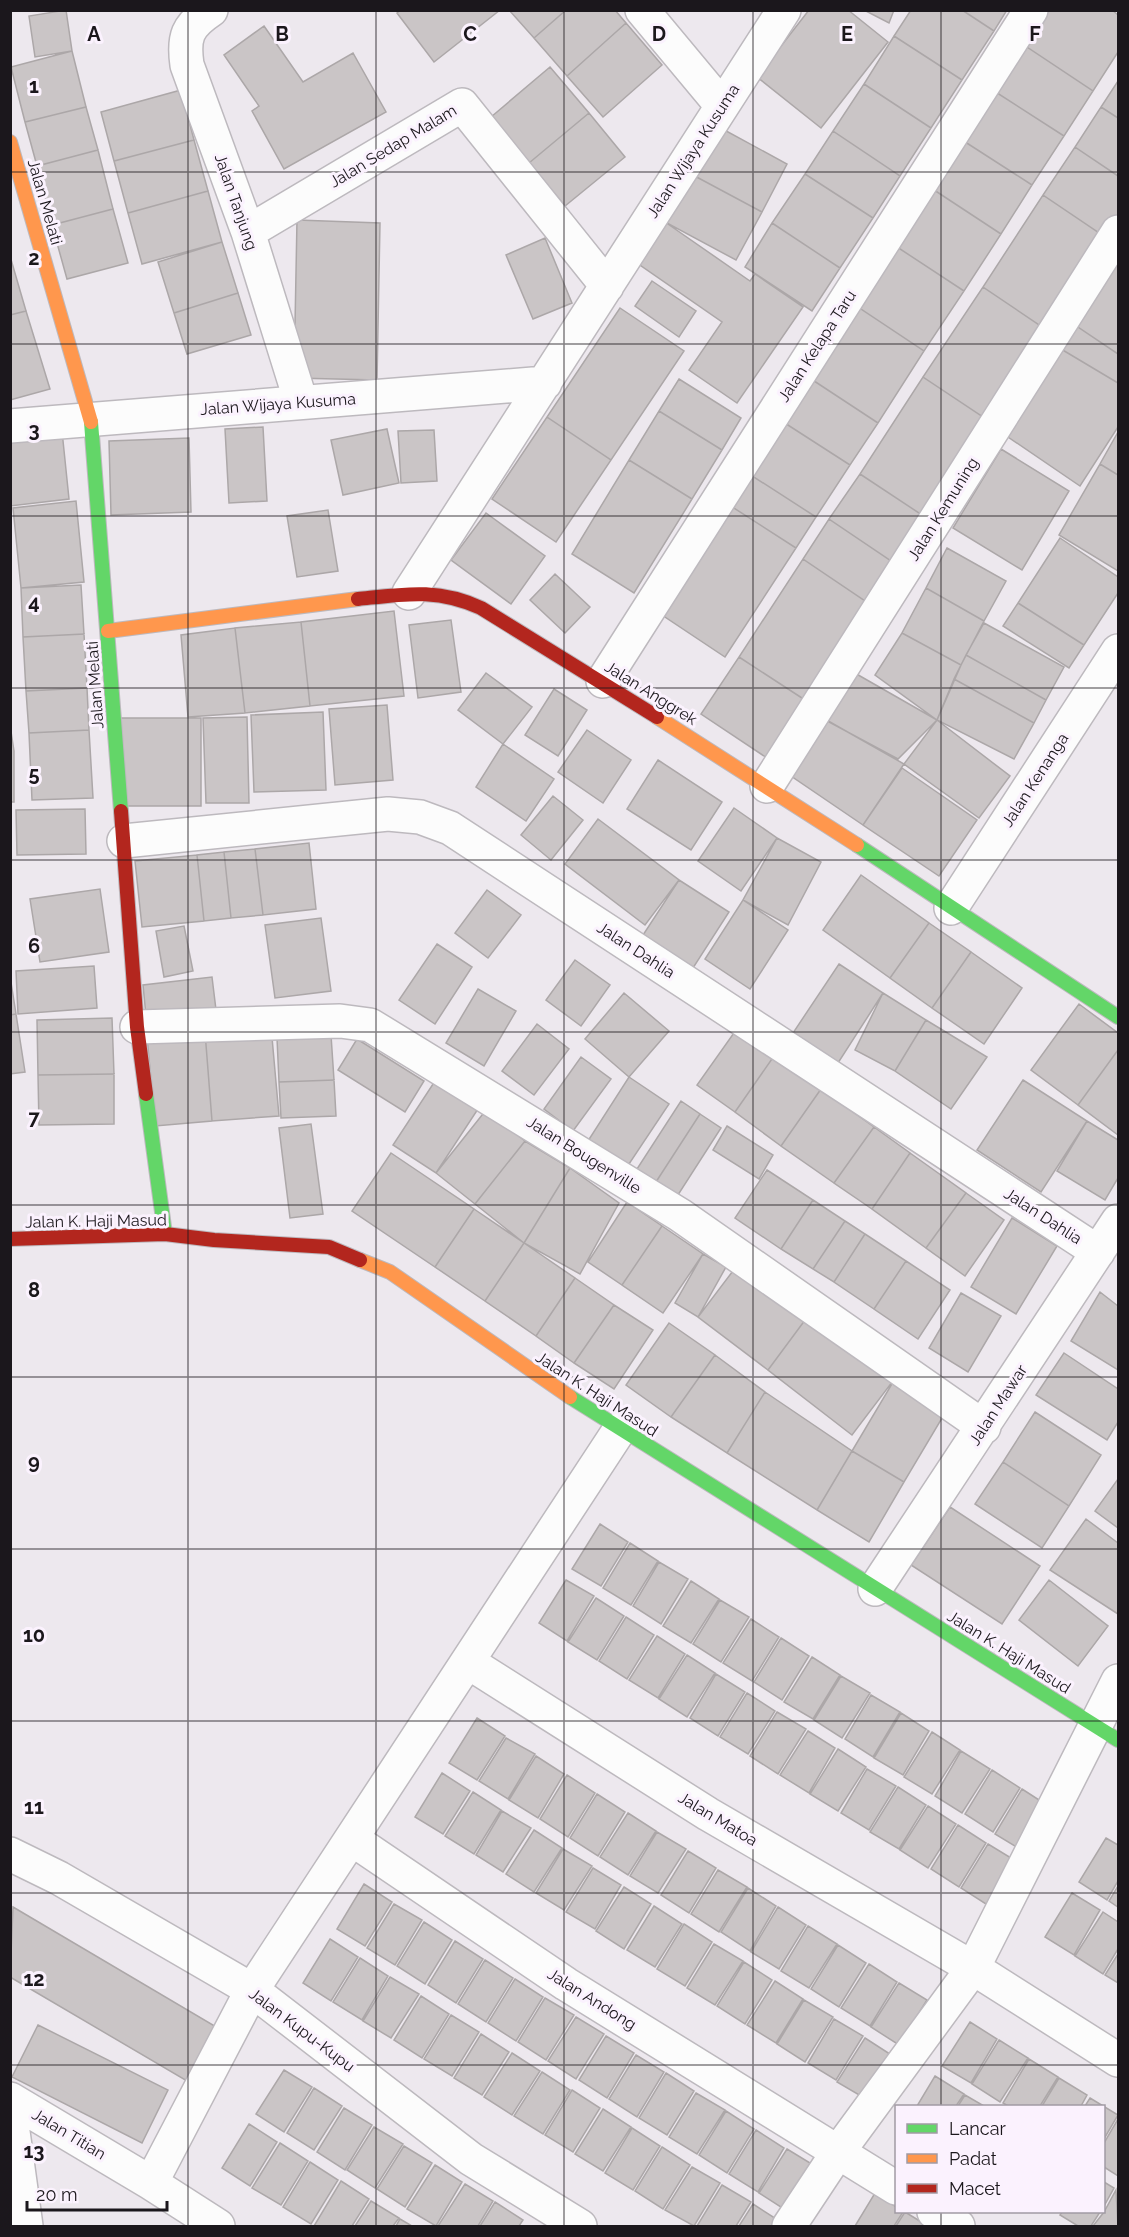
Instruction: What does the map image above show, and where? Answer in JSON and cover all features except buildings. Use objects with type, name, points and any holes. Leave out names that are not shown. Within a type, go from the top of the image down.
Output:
[{"type":"street","name":"Jalan Tanjung","points":[[211,10],[190,29],[184,44],[187,64],[248,232],[301,402]]},
{"type":"street","points":[[642,10],[722,106]]},
{"type":"street","name":"Jalan Wijaya Kusuma","points":[[409,593],[784,10]]},
{"type":"street","name":"Jalan Kelapa Taru","points":[[603,681],[1031,10]]},
{"type":"street","name":"Jalan Sedap Malam","points":[[248,232],[462,105],[607,286]]},
{"type":"street","name":"Jalan Melati","points":[[10,142],[91,418],[137,1027],[165,1234]]},
{"type":"street","name":"Jalan Kemuning","points":[[766,786],[1119,232]]},
{"type":"street","name":"Jalan Wijaya Kusuma","points":[[10,426],[545,383]]},
{"type":"street","name":"Jalan Anggrek","points":[[108,631],[409,593],[434,593],[459,598],[481,608],[603,681],[1119,1017]]},
{"type":"street","name":"Jalan Kenanga","points":[[951,908],[1119,651]]},
{"type":"street","name":"Jalan Dahlia","points":[[124,841],[388,814],[420,817],[450,828],[1098,1252]]},
{"type":"street","name":"Jalan Bougenville","points":[[137,1027],[340,1021],[370,1025],[680,1215],[984,1427]]},
{"type":"street","name":"Jalan Mawar","points":[[875,1589],[1119,1221]]},
{"type":"street","name":"Jalan K. Haji Masud","points":[[10,1239],[165,1234],[214,1240],[329,1247],[390,1272],[620,1429],[1106,1732]]},
{"type":"street","points":[[151,2183],[252,1990],[620,1429]]},
{"type":"street","name":"Jalan Matoa","points":[[468,1662],[708,1814],[973,1968],[1119,2060]]},
{"type":"street","points":[[789,2226],[838,2152],[973,1968],[1106,1732],[1119,1681]]},
{"type":"street","name":"Jalan Andong","points":[[352,1839],[566,1984],[895,2187]]},
{"type":"street","name":"Jalan Kupu-Kupu","points":[[10,1854],[59,1878],[252,1990],[471,2159],[580,2226]]},
{"type":"street","name":"Jalan Titian","points":[[10,2099],[218,2226]]},
{"type":"street","points":[[10,2110],[26,2226]]},
{"type":"street","points":[[937,2213],[958,2226]]},
{"type":"traffic: fast","points":[[91,422],[121,811]]},
{"type":"traffic: fast","points":[[857,845],[1118,1017]]},
{"type":"traffic: fast","points":[[146,1094],[165,1234]]},
{"type":"traffic: fast","points":[[570,1397],[1118,1740]]},
{"type":"traffic: slow","points":[[10,142],[91,422]]},
{"type":"traffic: slow","points":[[108,631],[358,599]]},
{"type":"traffic: slow","points":[[657,717],[857,845]]},
{"type":"traffic: slow","points":[[360,1260],[390,1272],[570,1397]]},
{"type":"traffic: jam","points":[[358,599],[391,595],[435,595],[450,597],[481,608],[657,717]]},
{"type":"traffic: jam","points":[[121,811],[137,1027],[146,1094]]},
{"type":"traffic: jam","points":[[10,1239],[165,1234],[214,1240],[329,1247],[360,1260]]}]
